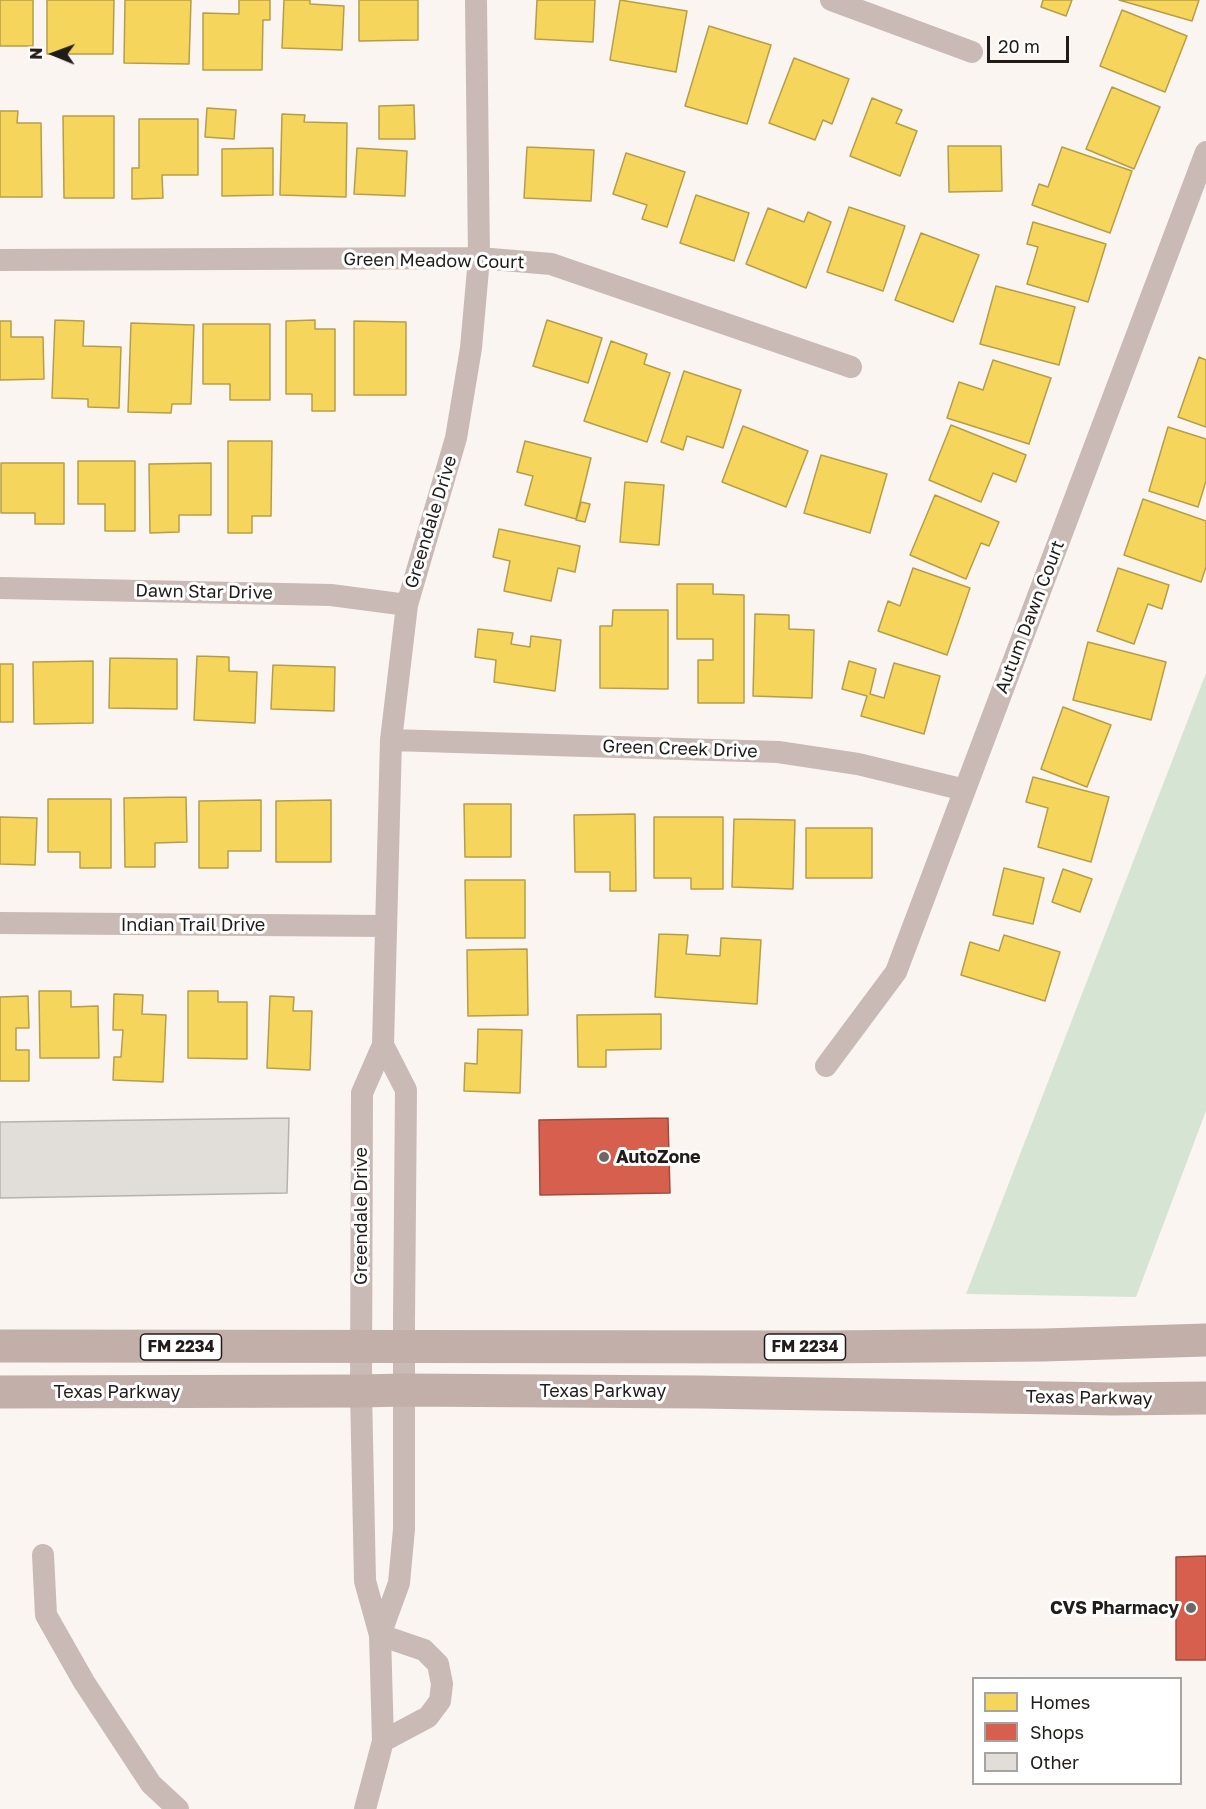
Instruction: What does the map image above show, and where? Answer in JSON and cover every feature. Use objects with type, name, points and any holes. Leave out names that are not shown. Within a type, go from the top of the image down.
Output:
[{"type":"main road","name":"FM 2234","points":[[0,1346],[834,1347],[1044,1345],[1206,1340]]},
{"type":"main road","name":"Texas Parkway","points":[[0,1392],[404,1390],[711,1392],[1113,1399],[1206,1398]]},
{"type":"street","name":"Greendale Drive","points":[[380,1635],[365,1581],[361,1391],[362,1093],[383,1045],[391,741],[406,605],[456,438],[471,348],[479,258],[476,0]]},
{"type":"street","points":[[831,0],[972,52]]},
{"type":"street","name":"Autum Dawn Court","points":[[826,1066],[896,972],[1206,152]]},
{"type":"street","name":"Green Meadow Court","points":[[0,260],[479,258],[551,264],[851,367]]},
{"type":"street","name":"Dawn Star Drive","points":[[0,588],[331,595],[406,605]]},
{"type":"street","name":"Green Creek Drive","points":[[391,741],[777,752],[858,764],[965,790]]},
{"type":"street","name":"Indian Trail Drive","points":[[0,923],[385,926]]},
{"type":"street","name":"Greendale Drive","points":[[380,1635],[399,1582],[405,1529],[406,1090],[383,1045]]},
{"type":"street","points":[[43,1555],[46,1615],[84,1682],[151,1784],[178,1809]]},
{"type":"street","points":[[365,1809],[383,1741],[380,1635],[424,1650],[438,1664],[442,1684],[440,1701],[428,1717],[383,1741]]},
{"type":"green space","points":[[1206,673],[1206,1111],[1136,1297],[966,1294]]},
{"type":"building: Homes","points":[[0,0],[33,0],[33,46],[0,46]]},
{"type":"building: Homes","points":[[47,0],[114,0],[113,54],[47,54]]},
{"type":"building: Homes","points":[[125,0],[191,0],[189,64],[124,63]]},
{"type":"building: Homes","points":[[239,0],[270,0],[270,20],[263,20],[262,70],[203,70],[203,13],[239,14]]},
{"type":"building: Homes","points":[[284,0],[310,0],[310,4],[344,6],[342,50],[282,48]]},
{"type":"building: Homes","points":[[359,0],[418,0],[418,40],[359,41]]},
{"type":"building: Homes","points":[[537,0],[595,0],[593,42],[535,39]]},
{"type":"building: Homes","points":[[620,0],[687,11],[676,72],[610,60]]},
{"type":"building: Homes","points":[[1043,0],[1072,0],[1066,16],[1041,7]]},
{"type":"building: Homes","points":[[1119,0],[1199,0],[1192,21]]},
{"type":"building: Homes","points":[[1122,10],[1187,36],[1165,92],[1100,66]]},
{"type":"building: Homes","points":[[709,26],[771,45],[747,124],[685,106]]},
{"type":"building: Homes","points":[[794,58],[849,79],[832,124],[823,120],[815,140],[769,123]]},
{"type":"building: Homes","points":[[1112,87],[1160,107],[1134,169],[1086,149]]},
{"type":"building: Homes","points":[[872,98],[902,110],[896,123],[917,131],[900,176],[850,156]]},
{"type":"building: Homes","points":[[414,105],[415,139],[379,139],[379,106]]},
{"type":"building: Homes","points":[[207,108],[236,110],[234,139],[205,137]]},
{"type":"building: Homes","points":[[0,111],[18,111],[17,123],[41,123],[42,197],[0,197]]},
{"type":"building: Homes","points":[[282,114],[305,115],[304,122],[347,123],[346,197],[280,195]]},
{"type":"building: Homes","points":[[63,116],[114,116],[114,198],[64,198]]},
{"type":"building: Homes","points":[[139,119],[198,119],[198,175],[162,175],[163,198],[132,199],[132,168],[139,168]]},
{"type":"building: Homes","points":[[948,146],[1001,146],[1002,191],[949,192]]},
{"type":"building: Homes","points":[[527,147],[594,150],[591,201],[524,198]]},
{"type":"building: Homes","points":[[1062,147],[1132,171],[1110,233],[1032,205],[1039,184],[1048,187]]},
{"type":"building: Homes","points":[[273,148],[273,195],[222,196],[222,149]]},
{"type":"building: Homes","points":[[357,148],[407,151],[405,196],[354,194]]},
{"type":"building: Homes","points":[[626,153],[685,172],[667,227],[642,219],[647,205],[613,194]]},
{"type":"building: Homes","points":[[696,195],[749,213],[734,261],[680,243]]},
{"type":"building: Homes","points":[[849,207],[905,226],[883,291],[827,272]]},
{"type":"building: Homes","points":[[768,208],[804,222],[808,212],[831,222],[806,288],[746,264]]},
{"type":"building: Homes","points":[[1033,222],[1106,244],[1088,302],[1027,284],[1038,247],[1027,244]]},
{"type":"building: Homes","points":[[921,233],[979,255],[953,322],[895,300]]},
{"type":"building: Homes","points":[[996,286],[1075,307],[1059,365],[980,344]]},
{"type":"building: Homes","points":[[55,320],[84,321],[83,346],[121,347],[119,408],[88,407],[88,399],[52,398]]},
{"type":"building: Homes","points":[[315,320],[315,329],[335,329],[335,411],[312,411],[312,394],[286,394],[286,321]]},
{"type":"building: Homes","points":[[547,320],[602,338],[588,383],[533,366]]},
{"type":"building: Homes","points":[[0,321],[11,321],[11,337],[43,337],[44,379],[0,380]]},
{"type":"building: Homes","points":[[354,321],[406,322],[406,395],[354,395]]},
{"type":"building: Homes","points":[[131,323],[194,325],[191,404],[172,404],[171,413],[128,412]]},
{"type":"building: Homes","points":[[203,324],[270,324],[270,400],[230,400],[230,384],[203,384]]},
{"type":"building: Homes","points":[[611,341],[647,354],[644,364],[670,373],[647,442],[584,421]]},
{"type":"building: Homes","points":[[1199,357],[1206,360],[1206,427],[1178,417]]},
{"type":"building: Homes","points":[[993,360],[1051,378],[1029,444],[947,418],[959,382],[983,390]]},
{"type":"building: Homes","points":[[684,371],[741,390],[723,448],[687,436],[683,450],[661,442]]},
{"type":"building: Homes","points":[[951,425],[1026,455],[1016,482],[993,473],[981,502],[929,480]]},
{"type":"building: Homes","points":[[743,426],[808,451],[786,507],[722,482]]},
{"type":"building: Homes","points":[[1168,427],[1206,439],[1206,481],[1198,507],[1149,491]]},
{"type":"building: Homes","points":[[228,441],[272,441],[271,516],[252,516],[252,533],[228,533]]},
{"type":"building: Homes","points":[[525,441],[591,458],[576,519],[525,505],[533,476],[517,472]]},
{"type":"building: Homes","points":[[821,455],[887,474],[870,533],[804,513]]},
{"type":"building: Homes","points":[[78,461],[135,461],[135,531],[105,531],[105,504],[78,504]]},
{"type":"building: Homes","points":[[1,463],[64,463],[64,524],[35,524],[35,513],[1,513]]},
{"type":"building: Homes","points":[[211,463],[211,515],[179,515],[179,532],[150,533],[149,464]]},
{"type":"building: Homes","points":[[625,482],[664,485],[659,545],[620,542]]},
{"type":"building: Homes","points":[[935,495],[999,522],[989,546],[981,543],[966,579],[910,555]]},
{"type":"building: Homes","points":[[1143,499],[1206,521],[1206,567],[1201,582],[1124,555]]},
{"type":"building: Homes","points":[[581,502],[590,504],[585,522],[576,520]]},
{"type":"building: Homes","points":[[499,529],[580,546],[575,572],[558,568],[551,601],[504,591],[510,561],[493,557]]},
{"type":"building: Homes","points":[[913,568],[970,588],[947,655],[878,631],[888,601],[900,606]]},
{"type":"building: Homes","points":[[1118,568],[1169,585],[1162,609],[1148,604],[1134,644],[1097,631]]},
{"type":"building: Homes","points":[[677,584],[713,584],[713,594],[744,595],[744,703],[698,703],[698,660],[713,660],[713,639],[677,639]]},
{"type":"building: Homes","points":[[613,610],[668,610],[668,689],[600,688],[600,626],[612,626]]},
{"type":"building: Homes","points":[[755,614],[789,615],[789,629],[814,630],[812,698],[753,696]]},
{"type":"building: Homes","points":[[478,629],[513,633],[511,644],[530,647],[531,636],[561,640],[555,691],[494,682],[496,660],[475,657]]},
{"type":"building: Homes","points":[[1088,642],[1166,662],[1151,720],[1073,700]]},
{"type":"building: Homes","points":[[197,656],[229,657],[229,671],[257,672],[255,723],[194,720]]},
{"type":"building: Homes","points":[[110,658],[177,659],[177,709],[109,708]]},
{"type":"building: Homes","points":[[93,661],[93,723],[34,724],[33,662]]},
{"type":"building: Homes","points":[[849,661],[876,669],[870,694],[884,698],[894,663],[940,676],[924,734],[861,716],[867,696],[842,689]]},
{"type":"building: Homes","points":[[0,664],[13,664],[13,722],[0,722]]},
{"type":"building: Homes","points":[[273,665],[335,667],[334,711],[271,709]]},
{"type":"building: Homes","points":[[1063,707],[1111,725],[1087,787],[1041,769]]},
{"type":"building: Homes","points":[[1033,777],[1109,797],[1091,862],[1038,847],[1048,808],[1026,802]]},
{"type":"building: Homes","points":[[186,797],[187,842],[155,843],[155,867],[125,867],[124,798]]},
{"type":"building: Homes","points":[[48,799],[111,799],[111,868],[80,868],[80,852],[48,852]]},
{"type":"building: Homes","points":[[261,800],[261,851],[228,851],[228,868],[199,868],[199,801]]},
{"type":"building: Homes","points":[[331,800],[331,862],[276,862],[276,801]]},
{"type":"building: Homes","points":[[464,804],[511,804],[511,857],[465,857]]},
{"type":"building: Homes","points":[[635,814],[636,891],[610,891],[610,872],[575,872],[574,815]]},
{"type":"building: Homes","points":[[0,817],[37,818],[35,865],[0,864]]},
{"type":"building: Homes","points":[[654,817],[723,817],[723,889],[691,889],[691,878],[654,878]]},
{"type":"building: Homes","points":[[734,819],[795,820],[793,889],[732,887]]},
{"type":"building: Homes","points":[[806,828],[872,828],[872,878],[806,878]]},
{"type":"building: Homes","points":[[1004,868],[1044,878],[1033,924],[993,915]]},
{"type":"building: Homes","points":[[1063,869],[1092,879],[1080,912],[1052,902]]},
{"type":"building: Homes","points":[[465,880],[525,880],[525,938],[466,938]]},
{"type":"building: Homes","points":[[659,934],[688,935],[686,954],[720,956],[721,938],[761,940],[757,1004],[655,997]]},
{"type":"building: Homes","points":[[1004,935],[1060,952],[1045,1001],[961,975],[970,942],[999,951]]},
{"type":"building: Homes","points":[[527,949],[528,1015],[468,1016],[467,950]]},
{"type":"building: Homes","points":[[39,991],[71,991],[71,1007],[98,1006],[99,1058],[40,1058]]},
{"type":"building: Homes","points":[[188,991],[218,991],[218,1002],[247,1002],[247,1059],[188,1058]]},
{"type":"building: Homes","points":[[114,994],[143,995],[142,1014],[166,1015],[163,1082],[113,1080],[114,1057],[121,1057],[123,1030],[113,1030]]},
{"type":"building: Homes","points":[[28,996],[29,1028],[16,1028],[16,1050],[29,1050],[29,1081],[0,1081],[0,997]]},
{"type":"building: Homes","points":[[270,996],[294,997],[293,1011],[312,1011],[310,1070],[267,1068]]},
{"type":"building: Homes","points":[[661,1014],[661,1049],[606,1050],[606,1067],[578,1067],[577,1015]]},
{"type":"building: Homes","points":[[478,1029],[522,1030],[520,1093],[464,1091],[465,1063],[477,1064]]},
{"type":"building: Shops","name":"AutoZone","points":[[668,1118],[670,1193],[540,1195],[539,1120]]},
{"type":"building: Shops","name":"CVS Pharmacy","points":[[1206,1556],[1206,1660],[1176,1660],[1176,1557]]},
{"type":"building: Other","points":[[289,1118],[287,1193],[0,1198],[0,1122]]},
{"type":"place","name":"AutoZone","points":[[604,1157]]},
{"type":"place","name":"CVS Pharmacy","points":[[1191,1608]]}]
